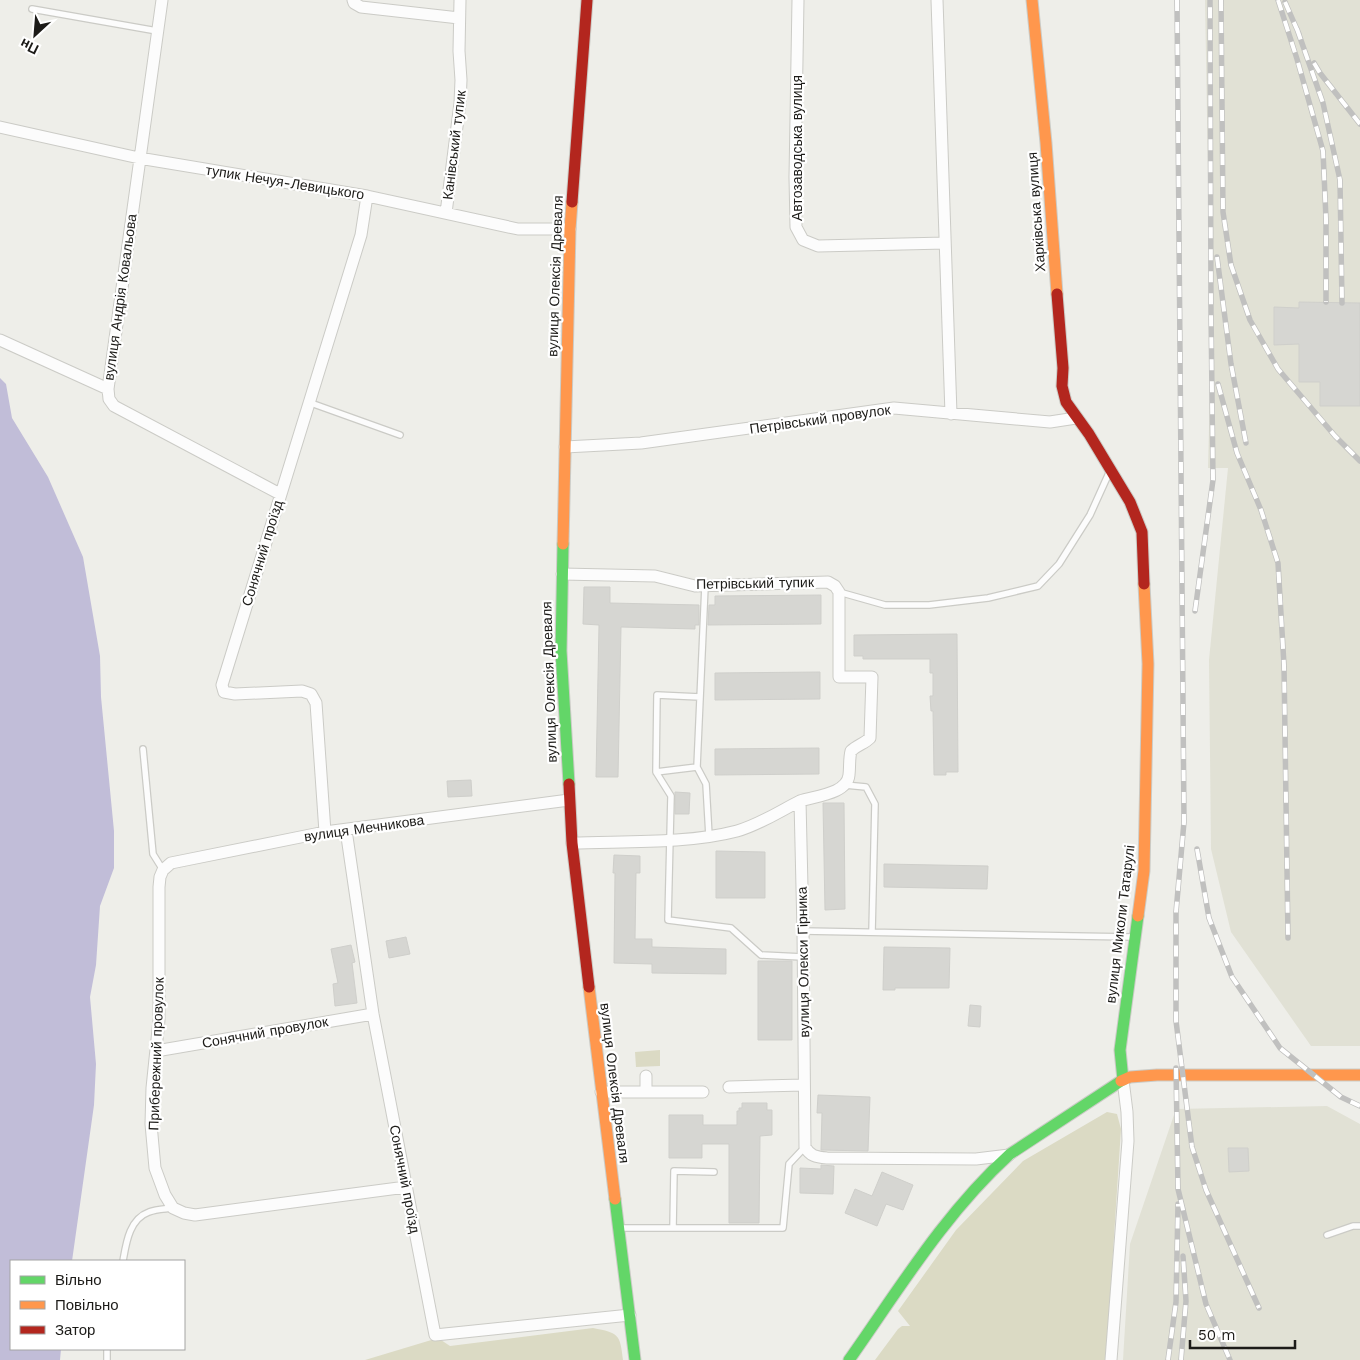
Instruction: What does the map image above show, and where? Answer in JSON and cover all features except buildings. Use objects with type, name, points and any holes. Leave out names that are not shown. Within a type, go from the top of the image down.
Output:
[{"type":"street","name":"вулиця Андрія Ковальова","points":[[162,0],[108,389],[109,399],[114,406],[280,494]]},
{"type":"street","points":[[352,0],[361,7],[459,18]]},
{"type":"street","name":"Канівський тупик","points":[[446,213],[460,103],[460,0]]},
{"type":"street","name":"вулиця Олексія Древаля","points":[[587,0],[570,229],[561,651],[572,843],[601,1092],[636,1360]]},
{"type":"street","name":"Автозаводська вулиця","points":[[798,0],[796,227],[803,240],[818,246],[945,243]]},
{"type":"street","points":[[937,0],[951,414]]},
{"type":"street","name":"Харківська вулиця","points":[[1032,0],[1047,153],[1063,368],[1062,386],[1066,402],[1076,418]]},
{"type":"street","name":"тупик Нечуя-Левицького","points":[[0,127],[139,158],[367,196],[518,229],[570,229]]},
{"type":"street","name":"Сонячний проїзд","points":[[325,832],[316,703],[311,694],[302,691],[235,694],[224,692],[222,685],[361,235],[367,196]]},
{"type":"street","points":[[0,340],[108,389]]},
{"type":"street","name":"Петрівський провулок","points":[[565,447],[641,443],[894,408],[1050,422],[1076,418]]},
{"type":"street","name":"вулиця Миколи Татарулі","points":[[1076,418],[1089,434],[1111,469],[1130,502],[1142,532],[1148,664],[1145,862],[1120,1050],[1127,1112],[1128,1141],[1111,1360]]},
{"type":"street","name":"Петрівський тупик","points":[[562,574],[655,576],[695,586],[828,582],[835,586],[839,592]]},
{"type":"street","points":[[572,843],[671,840],[738,831],[761,822],[800,801],[846,785],[849,776],[851,751],[866,743],[870,738],[872,677],[839,677],[839,592]]},
{"type":"street","name":"вулиця Мечникова","points":[[163,870],[171,863],[325,832],[569,800]]},
{"type":"street","name":"вулиця Олекси Гірника","points":[[800,801],[805,1147]]},
{"type":"street","name":"Сонячний проїзд","points":[[346,830],[373,1014],[435,1335],[630,1315]]},
{"type":"street","name":"Прибережний провулок","points":[[163,870],[160,876],[159,887],[159,1020],[152,1088],[151,1124],[155,1168],[165,1195],[173,1208]]},
{"type":"street","name":"Сонячний провулок","points":[[156,1051],[373,1014]]},
{"type":"street","points":[[848,1360],[952,1214],[999,1164],[1010,1154],[1123,1080],[1130,1077],[1157,1075],[1360,1075]]},
{"type":"street","points":[[646,1076],[646,1092]]},
{"type":"street","points":[[729,1087],[804,1085]]},
{"type":"street","points":[[601,1092],[703,1092]]},
{"type":"street","points":[[805,1147],[809,1154],[826,1158],[976,1160],[1010,1154]]},
{"type":"street","points":[[173,1208],[195,1215],[406,1187]]},
{"type":"lane","points":[[32,9],[157,31]]},
{"type":"lane","points":[[308,402],[400,435]]},
{"type":"lane","points":[[839,592],[885,605],[929,605],[988,598],[1038,586],[1059,564],[1090,515],[1111,469]]},
{"type":"lane","points":[[706,586],[697,768],[706,784],[709,836]]},
{"type":"lane","points":[[700,697],[657,695],[656,772],[671,796],[668,920],[731,928],[761,955],[803,957]]},
{"type":"lane","points":[[143,749],[153,854],[163,870]]},
{"type":"lane","points":[[656,772],[697,768]]},
{"type":"lane","points":[[846,785],[866,787],[875,804],[872,932]]},
{"type":"lane","points":[[803,931],[1134,937]]},
{"type":"lane","points":[[618,1228],[783,1228],[789,1164],[805,1147]]},
{"type":"lane","points":[[673,1228],[674,1171],[714,1172]]},
{"type":"lane","points":[[123,1260],[126,1239],[138,1218],[149,1212],[173,1208]]},
{"type":"lane","points":[[1327,1235],[1353,1226],[1360,1226]]},
{"type":"shaded area","points":[[1205,0],[1360,0],[1360,1046],[1311,1046],[1231,932],[1211,849],[1209,660],[1228,468],[1208,468],[1211,350]]},
{"type":"shaded area","points":[[0,378],[6,384],[12,418],[48,477],[83,557],[100,656],[101,697],[114,831],[114,868],[100,906],[96,965],[90,997],[96,1064],[94,1105],[72,1260],[10,1260],[10,1350],[61,1350],[60,1360],[0,1360]]},
{"type":"shaded area","points":[[1327,1106],[1360,1124],[1360,1360],[1123,1360],[1130,1244],[1176,1109]]},
{"type":"green space","points":[[660,1050],[660,1066],[636,1067],[635,1052]]},
{"type":"green space","points":[[1107,1112],[1117,1114],[1121,1129],[1106,1360],[875,1360],[898,1329],[902,1326],[910,1326],[898,1311],[956,1230],[1023,1161]]},
{"type":"green space","points":[[593,1328],[608,1331],[617,1336],[621,1345],[623,1360],[365,1360],[438,1338],[450,1346]]},
{"type":"railway","points":[[1177,0],[1184,822],[1176,912],[1176,1021],[1192,1147],[1206,1190],[1259,1308]]},
{"type":"railway","points":[[1195,611],[1213,480],[1210,0]]},
{"type":"railway","points":[[1221,0],[1223,212],[1231,265],[1250,320],[1278,369],[1335,436],[1360,461]]},
{"type":"railway","points":[[1278,0],[1323,151],[1326,219],[1326,302]]},
{"type":"railway","points":[[1285,2],[1299,34]]},
{"type":"railway","points":[[1297,29],[1323,103],[1340,180],[1342,303]]},
{"type":"railway","points":[[1314,63],[1360,124]]},
{"type":"railway","points":[[1217,257],[1231,364],[1246,443]]},
{"type":"railway","points":[[1218,384],[1237,453],[1261,510],[1278,563],[1284,665],[1288,938]]},
{"type":"railway","points":[[1197,849],[1209,918],[1232,977],[1280,1048],[1341,1097],[1360,1106]]},
{"type":"railway","points":[[1176,1068],[1178,1189],[1206,1304],[1230,1360]]},
{"type":"railway","points":[[1168,1360],[1176,1302],[1178,1204]]},
{"type":"railway","points":[[1181,1360],[1186,1301],[1183,1256]]},
{"type":"traffic: fast","points":[[563,544],[561,651],[569,784]]},
{"type":"traffic: fast","points":[[1123,1080],[1120,1050],[1138,916]]},
{"type":"traffic: fast","points":[[849,1360],[924,1252],[964,1201],[986,1177],[1010,1154],[1121,1081]]},
{"type":"traffic: fast","points":[[615,1199],[635,1360]]},
{"type":"traffic: slow","points":[[1032,0],[1046,143],[1057,294]]},
{"type":"traffic: slow","points":[[563,544],[572,202]]},
{"type":"traffic: slow","points":[[1138,916],[1144,871],[1148,664],[1144,584]]},
{"type":"traffic: slow","points":[[589,987],[615,1199]]},
{"type":"traffic: slow","points":[[1121,1081],[1130,1077],[1157,1075],[1360,1075]]},
{"type":"traffic: jam","points":[[572,202],[587,0]]},
{"type":"traffic: jam","points":[[1057,294],[1063,368],[1062,386],[1066,402],[1089,434],[1130,502],[1142,532],[1144,584]]},
{"type":"traffic: jam","points":[[569,784],[572,843],[589,987]]}]
